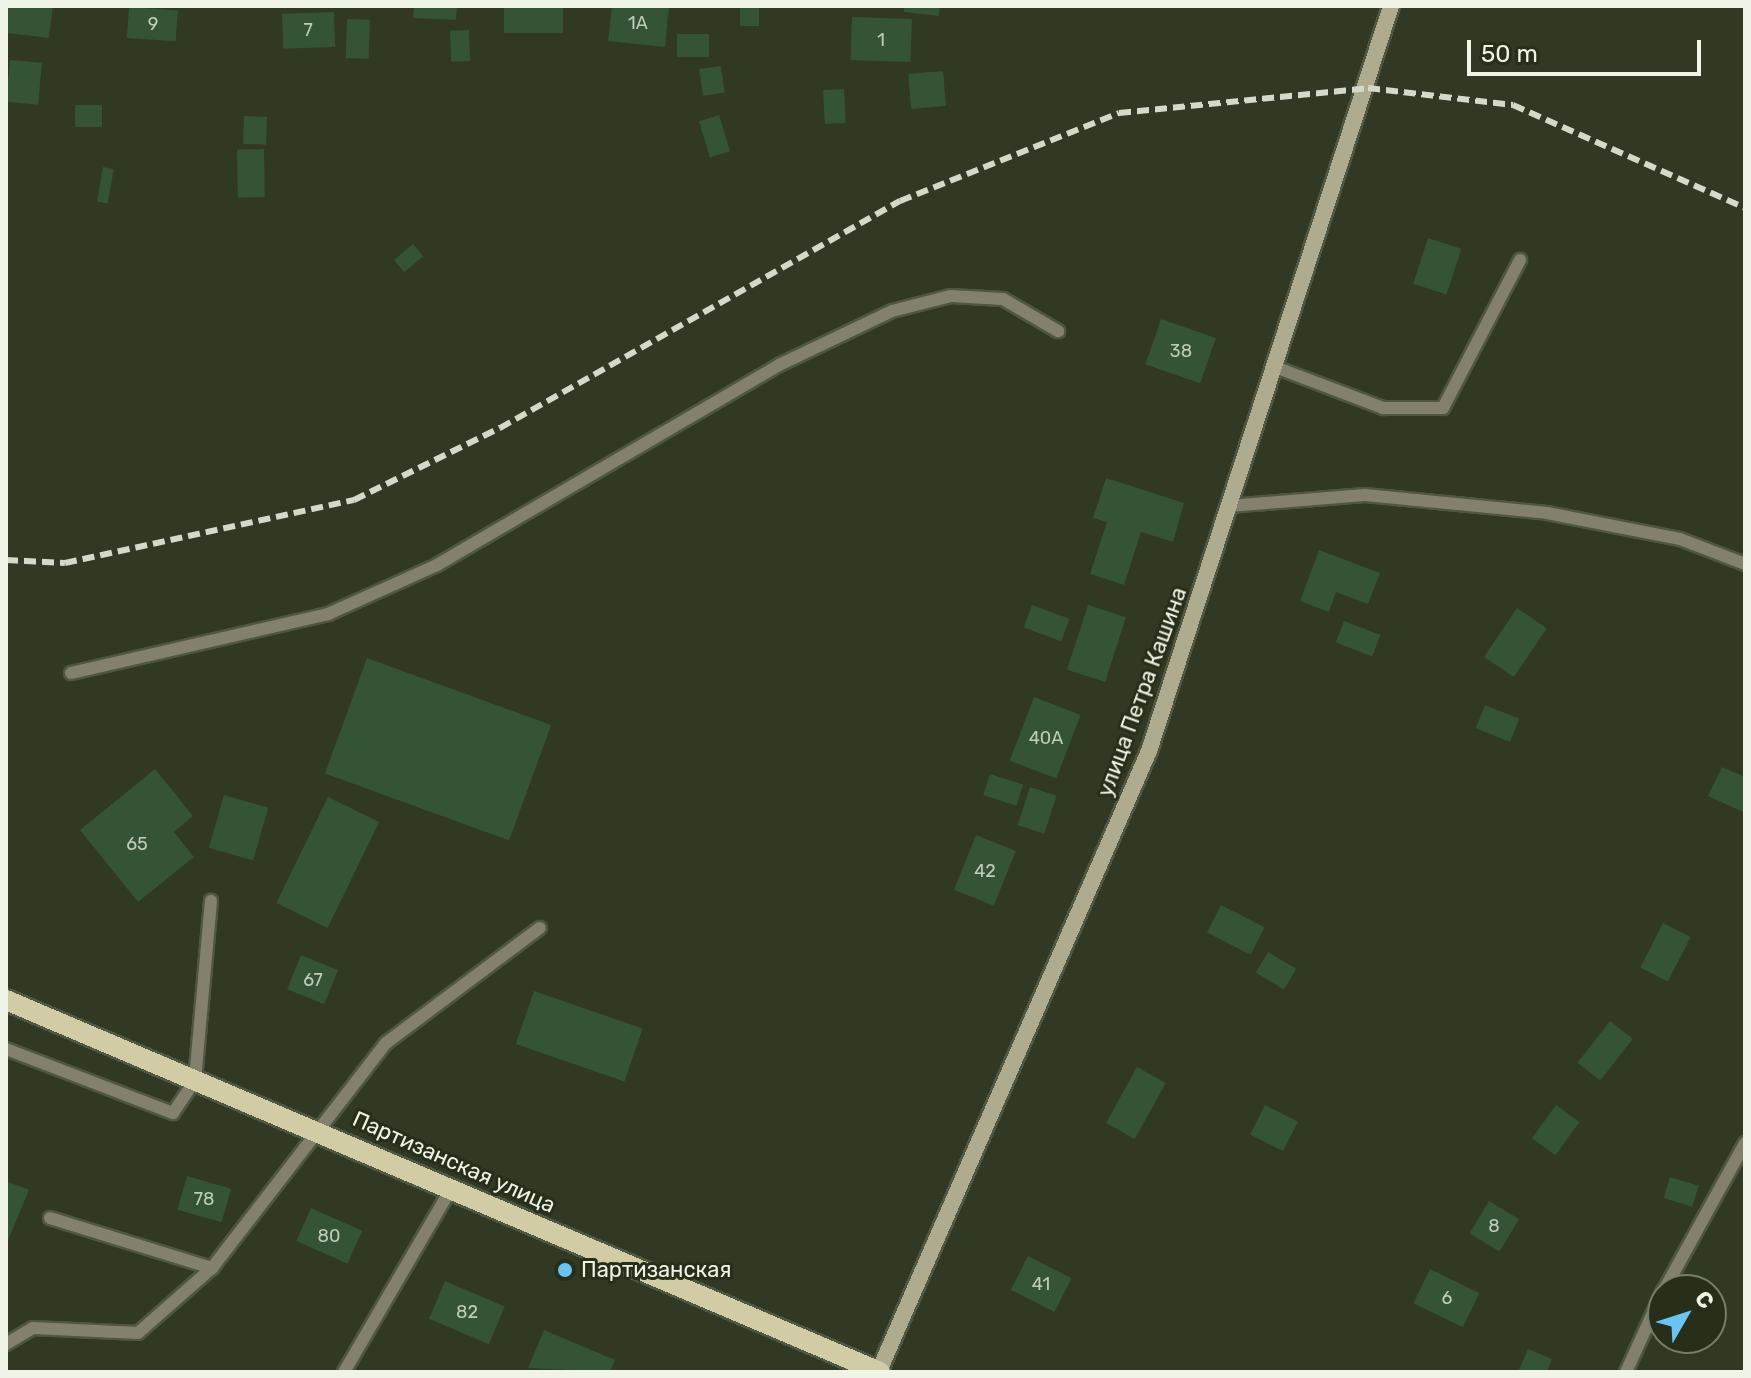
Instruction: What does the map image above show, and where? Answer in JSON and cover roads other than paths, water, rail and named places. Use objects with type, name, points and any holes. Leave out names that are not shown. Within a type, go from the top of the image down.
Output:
[{"type":"main road","name":"улица Петра Кашина","points":[[880,1372],[1149,751],[1391,6]]},
{"type":"main road","name":"Партизанская улица","points":[[6,1000],[195,1080],[322,1129],[451,1189],[880,1372]]},
{"type":"lane","points":[[1275,367],[1383,408],[1443,408],[1520,260]]},
{"type":"lane","points":[[71,673],[328,614],[437,565],[779,365],[892,311],[951,296],[1003,299],[1058,331]]},
{"type":"lane","points":[[1229,506],[1365,495],[1547,513],[1680,539],[1745,564]]},
{"type":"lane","points":[[6,1049],[173,1113],[195,1080],[211,901]]},
{"type":"lane","points":[[6,1344],[33,1328],[138,1333],[212,1268],[411,1020],[540,928]]},
{"type":"lane","points":[[1672,1274],[1745,1143]]},
{"type":"lane","points":[[344,1372],[451,1189]]},
{"type":"lane","points":[[50,1218],[212,1268]]},
{"type":"lane","points":[[1626,1372],[1647,1326]]},
{"type":"railway","points":[[6,560],[65,563],[354,500],[500,428],[900,201],[1119,113],[1368,88],[1513,105],[1745,208]]},
{"type":"place","name":"Партизанская","points":[[565,1270]]}]
